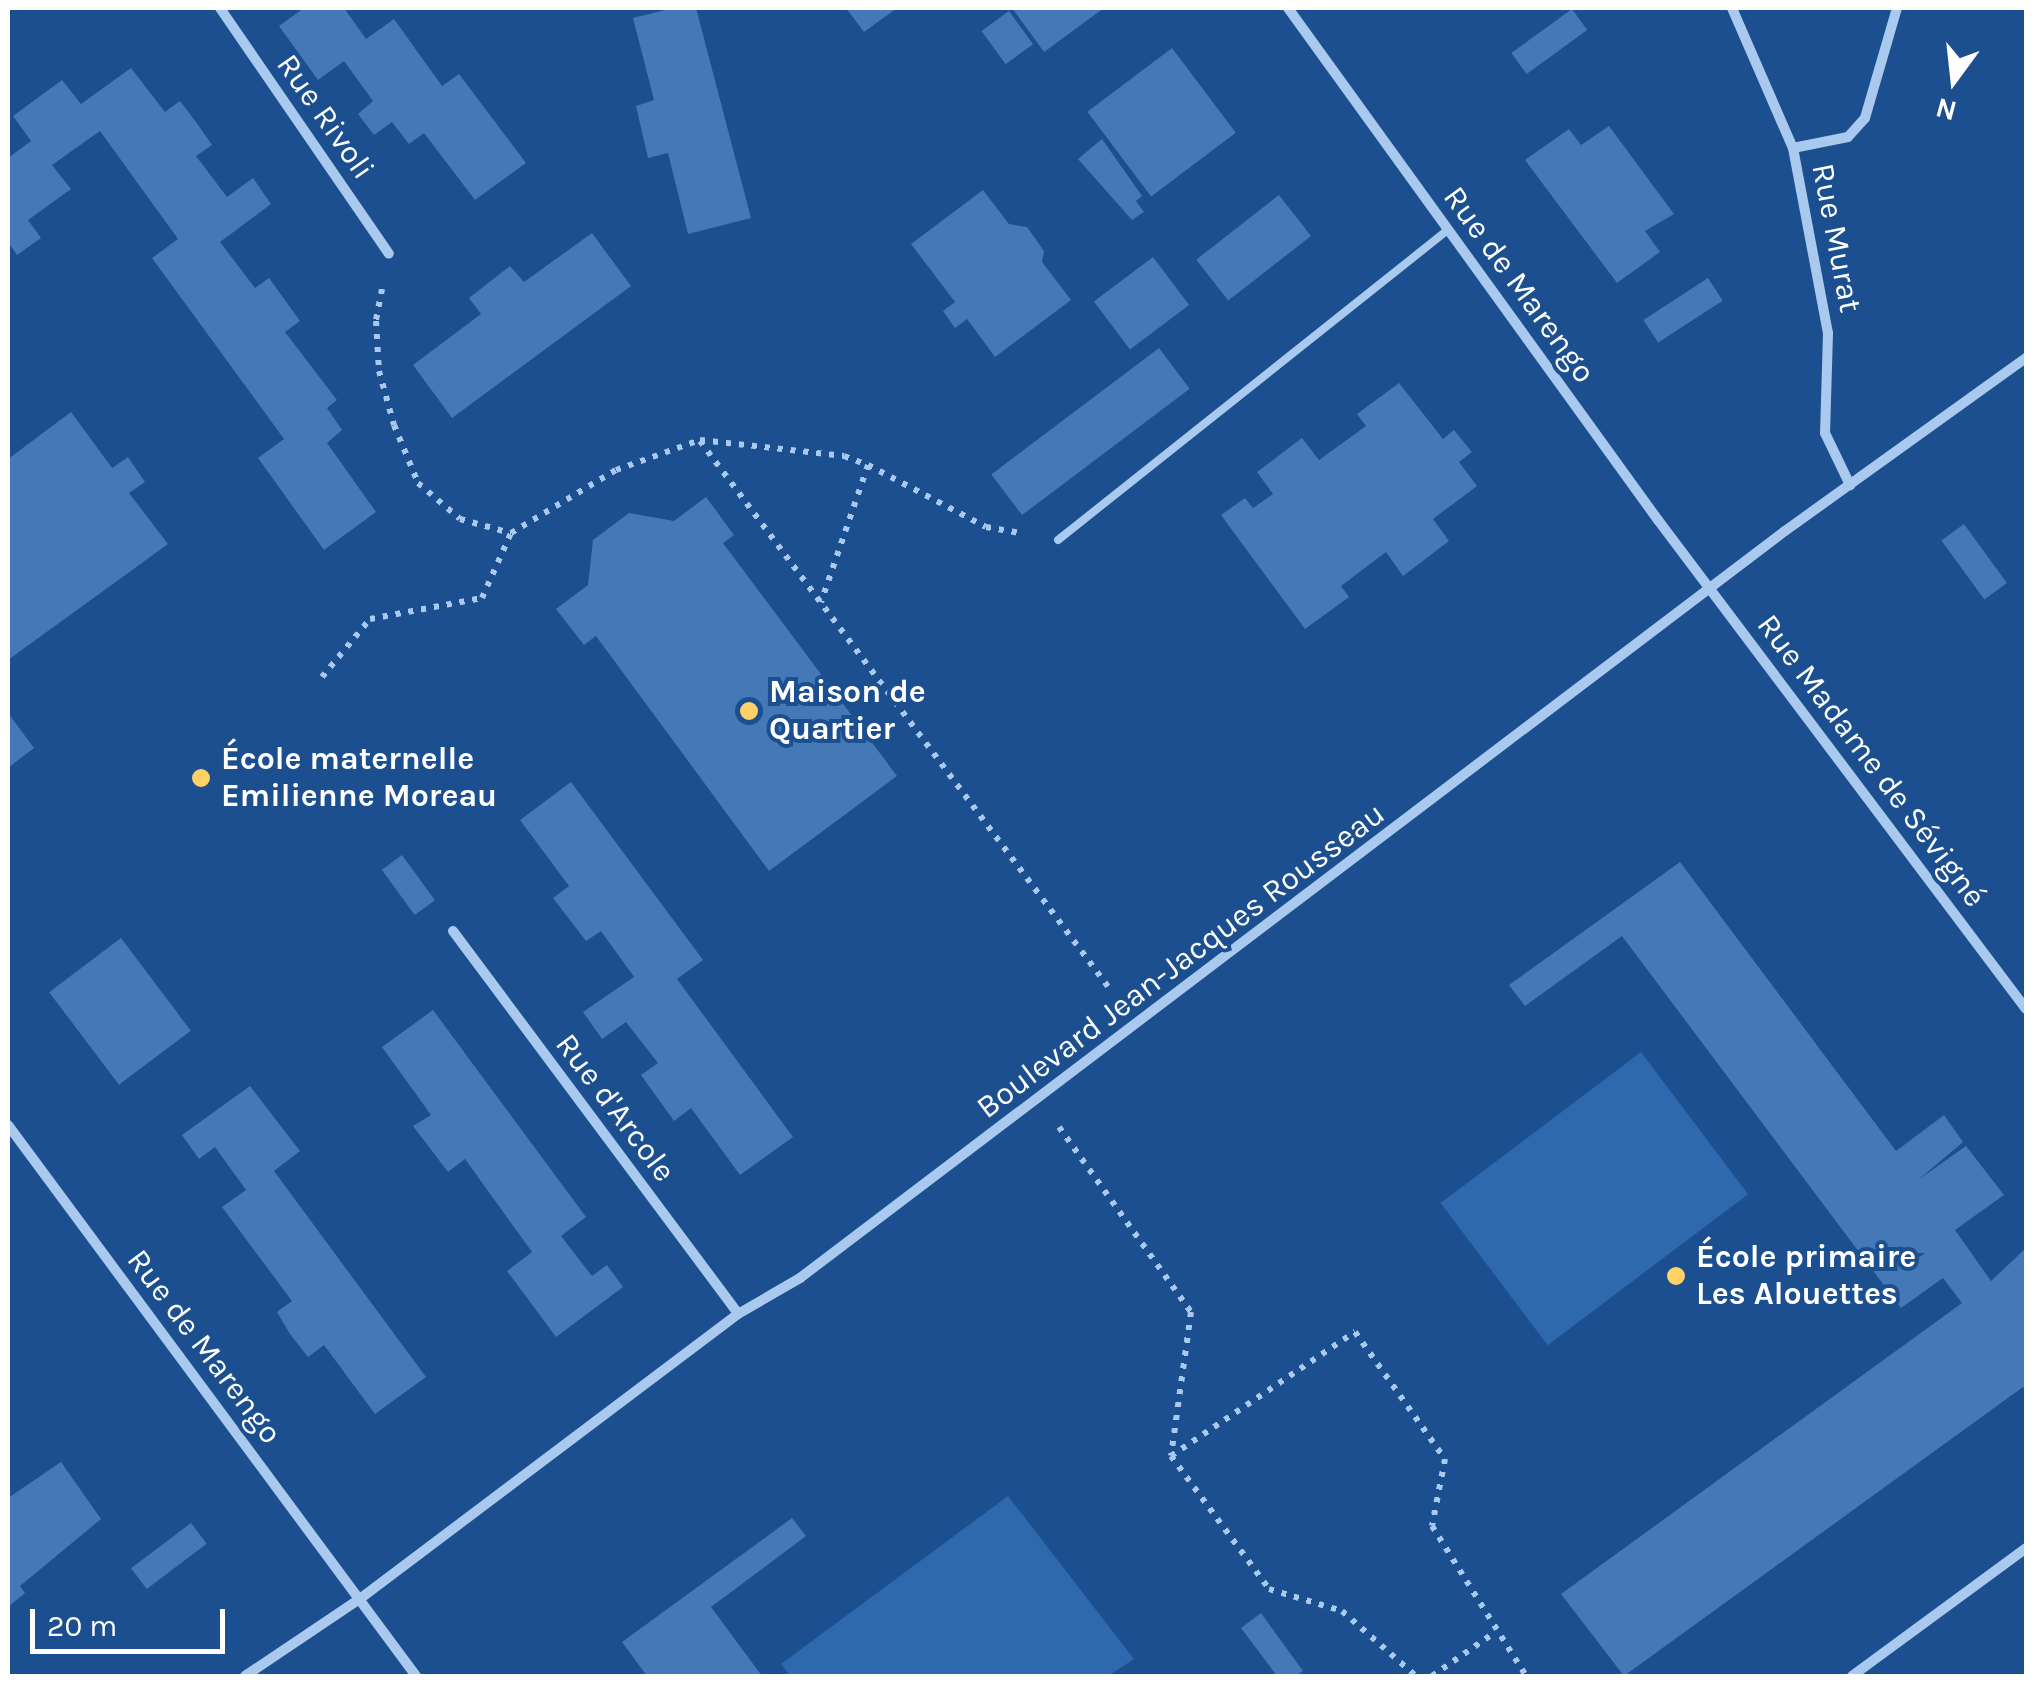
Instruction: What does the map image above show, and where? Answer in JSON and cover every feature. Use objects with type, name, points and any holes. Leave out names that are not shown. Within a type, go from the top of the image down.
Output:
[{"type":"street","name":"Rue Rivoli","points":[[220,8],[390,254]]},
{"type":"street","name":"Rue de Marengo","points":[[1288,8],[1713,590]]},
{"type":"street","name":"Rue Murat","points":[[1732,8],[1793,148],[1828,333],[1825,433],[1850,484]]},
{"type":"street","points":[[1793,148],[1848,137],[1865,118],[1896,8]]},
{"type":"street","name":"Boulevard Jean-Jacques Rousseau","points":[[245,1676],[362,1598],[738,1314],[800,1278],[1850,484],[2026,358]]},
{"type":"street","name":"Rue Madame de Sévigné","points":[[1713,590],[2026,1009]]},
{"type":"street","name":"Rue d'Arcole","points":[[452,932],[738,1314]]},
{"type":"street","name":"Rue de Marengo","points":[[8,1125],[362,1598],[416,1676]]},
{"type":"street","points":[[1852,1676],[2026,1548]]},
{"type":"lane","points":[[1058,540],[1448,230]]},
{"type":"path","points":[[390,254],[376,321],[380,372],[418,483],[460,519],[511,532]]},
{"type":"path","points":[[322,677],[370,619],[482,598],[511,532],[616,470],[700,440],[844,456],[986,527],[1058,540]]},
{"type":"path","points":[[700,440],[1137,1025]]},
{"type":"path","points":[[821,602],[868,465]]},
{"type":"path","points":[[1039,1099],[1191,1312],[1171,1456],[1268,1589],[1342,1611],[1416,1676]]},
{"type":"path","points":[[1171,1456],[1355,1332],[1445,1459],[1432,1526],[1494,1633],[1526,1676]]},
{"type":"path","points":[[1432,1676],[1494,1633]]},
{"type":"shaded area","points":[[1641,1052],[1748,1194],[1548,1345],[1441,1203]]},
{"type":"shaded area","points":[[1008,1496],[1134,1659],[1108,1676],[790,1676],[781,1664]]},
{"type":"building","points":[[304,8],[344,8],[366,39],[394,19],[442,86],[459,74],[526,163],[475,200],[424,133],[409,144],[392,122],[374,135],[358,114],[373,101],[344,61],[318,80],[279,26]]},
{"type":"building","points":[[673,8],[696,8],[751,218],[688,234],[668,153],[648,158],[636,106],[654,100],[633,18]]},
{"type":"building","points":[[846,8],[897,8],[864,32]]},
{"type":"building","points":[[1012,8],[1104,8],[1044,52]]},
{"type":"building","points":[[1572,9],[1587,30],[1527,74],[1511,53]]},
{"type":"building","points":[[1009,11],[1033,44],[1006,64],[981,31]]},
{"type":"building","points":[[1172,48],[1236,133],[1151,196],[1087,112]]},
{"type":"building","points":[[131,68],[165,112],[180,101],[196,122],[212,145],[196,156],[227,197],[253,178],[271,204],[220,242],[255,288],[269,278],[300,321],[285,332],[337,400],[327,408],[342,430],[327,443],[376,512],[324,550],[258,458],[284,439],[152,258],[178,239],[100,131],[52,165],[71,189],[28,220],[41,238],[17,255],[8,242],[8,158],[31,141],[13,116],[62,80],[81,104]]},
{"type":"building","points":[[1609,126],[1674,214],[1645,231],[1660,252],[1617,283],[1525,160],[1569,129],[1581,145]]},
{"type":"building","points":[[1102,139],[1142,196],[1136,201],[1144,212],[1132,220],[1078,159]]},
{"type":"building","points":[[983,190],[1009,224],[1027,227],[1044,251],[1042,262],[1071,300],[995,357],[967,319],[955,328],[943,311],[955,302],[911,244]]},
{"type":"building","points":[[1279,195],[1311,236],[1228,301],[1196,260]]},
{"type":"building","points":[[592,233],[631,286],[452,418],[413,365],[481,314],[469,298],[510,266],[524,282]]},
{"type":"building","points":[[1153,257],[1189,305],[1130,349],[1094,302]]},
{"type":"building","points":[[1708,278],[1723,301],[1658,343],[1643,320]]},
{"type":"building","points":[[1159,348],[1190,389],[1022,515],[991,474]]},
{"type":"building","points":[[1399,383],[1443,439],[1454,430],[1472,452],[1459,462],[1477,486],[1433,519],[1449,541],[1403,576],[1386,552],[1341,586],[1349,597],[1305,629],[1221,515],[1245,498],[1253,508],[1273,494],[1257,472],[1302,438],[1319,460],[1366,426],[1357,414]]},
{"type":"building","points":[[71,412],[112,468],[128,457],[145,482],[129,493],[168,544],[8,660],[8,459]]},
{"type":"building","name":"Maison de Quartier","points":[[706,497],[734,535],[723,543],[897,776],[769,871],[596,636],[584,645],[556,609],[588,585],[593,540],[629,513],[674,521]]},
{"type":"building","points":[[1964,524],[2007,583],[1984,600],[1941,540]]},
{"type":"building","points":[[8,713],[34,748],[8,768]]},
{"type":"building","points":[[571,782],[703,960],[677,979],[793,1137],[740,1175],[691,1108],[674,1121],[641,1075],[658,1063],[626,1022],[602,1039],[583,1012],[634,977],[601,931],[586,941],[553,898],[569,886],[520,820]]},
{"type":"building","points":[[402,855],[435,900],[415,915],[382,870]]},
{"type":"building","points":[[1680,862],[1896,1151],[1944,1115],[1963,1142],[1918,1180],[1966,1146],[2004,1195],[1955,1230],[1991,1281],[2026,1248],[2026,1392],[2023,1387],[1624,1676],[1561,1594],[1962,1303],[1943,1278],[1901,1308],[1622,936],[1525,1006],[1509,985]]},
{"type":"building","points":[[121,938],[191,1031],[119,1085],[49,992]]},
{"type":"building","points":[[433,1010],[586,1217],[561,1236],[592,1276],[607,1265],[623,1287],[556,1337],[507,1271],[532,1252],[465,1159],[448,1172],[413,1126],[431,1115],[382,1047]]},
{"type":"building","points":[[250,1086],[300,1151],[274,1171],[426,1377],[375,1414],[324,1345],[308,1357],[290,1334],[277,1312],[292,1301],[222,1207],[246,1190],[215,1147],[199,1159],[182,1135]]},
{"type":"building","points":[[61,1462],[101,1519],[20,1586],[25,1593],[8,1607],[8,1498]]},
{"type":"building","points":[[792,1518],[806,1536],[711,1607],[762,1676],[647,1676],[622,1642]]},
{"type":"building","points":[[191,1523],[207,1544],[147,1589],[131,1568]]},
{"type":"building","points":[[1261,1613],[1303,1671],[1295,1676],[1277,1676],[1241,1628]]},
{"type":"place","name":"Maison de Quartier","points":[[749,711]]},
{"type":"place","name":"École maternelle Emilienne Moreau","points":[[201,778]]},
{"type":"place","name":"École primaire Les Alouettes","points":[[1676,1276]]}]
